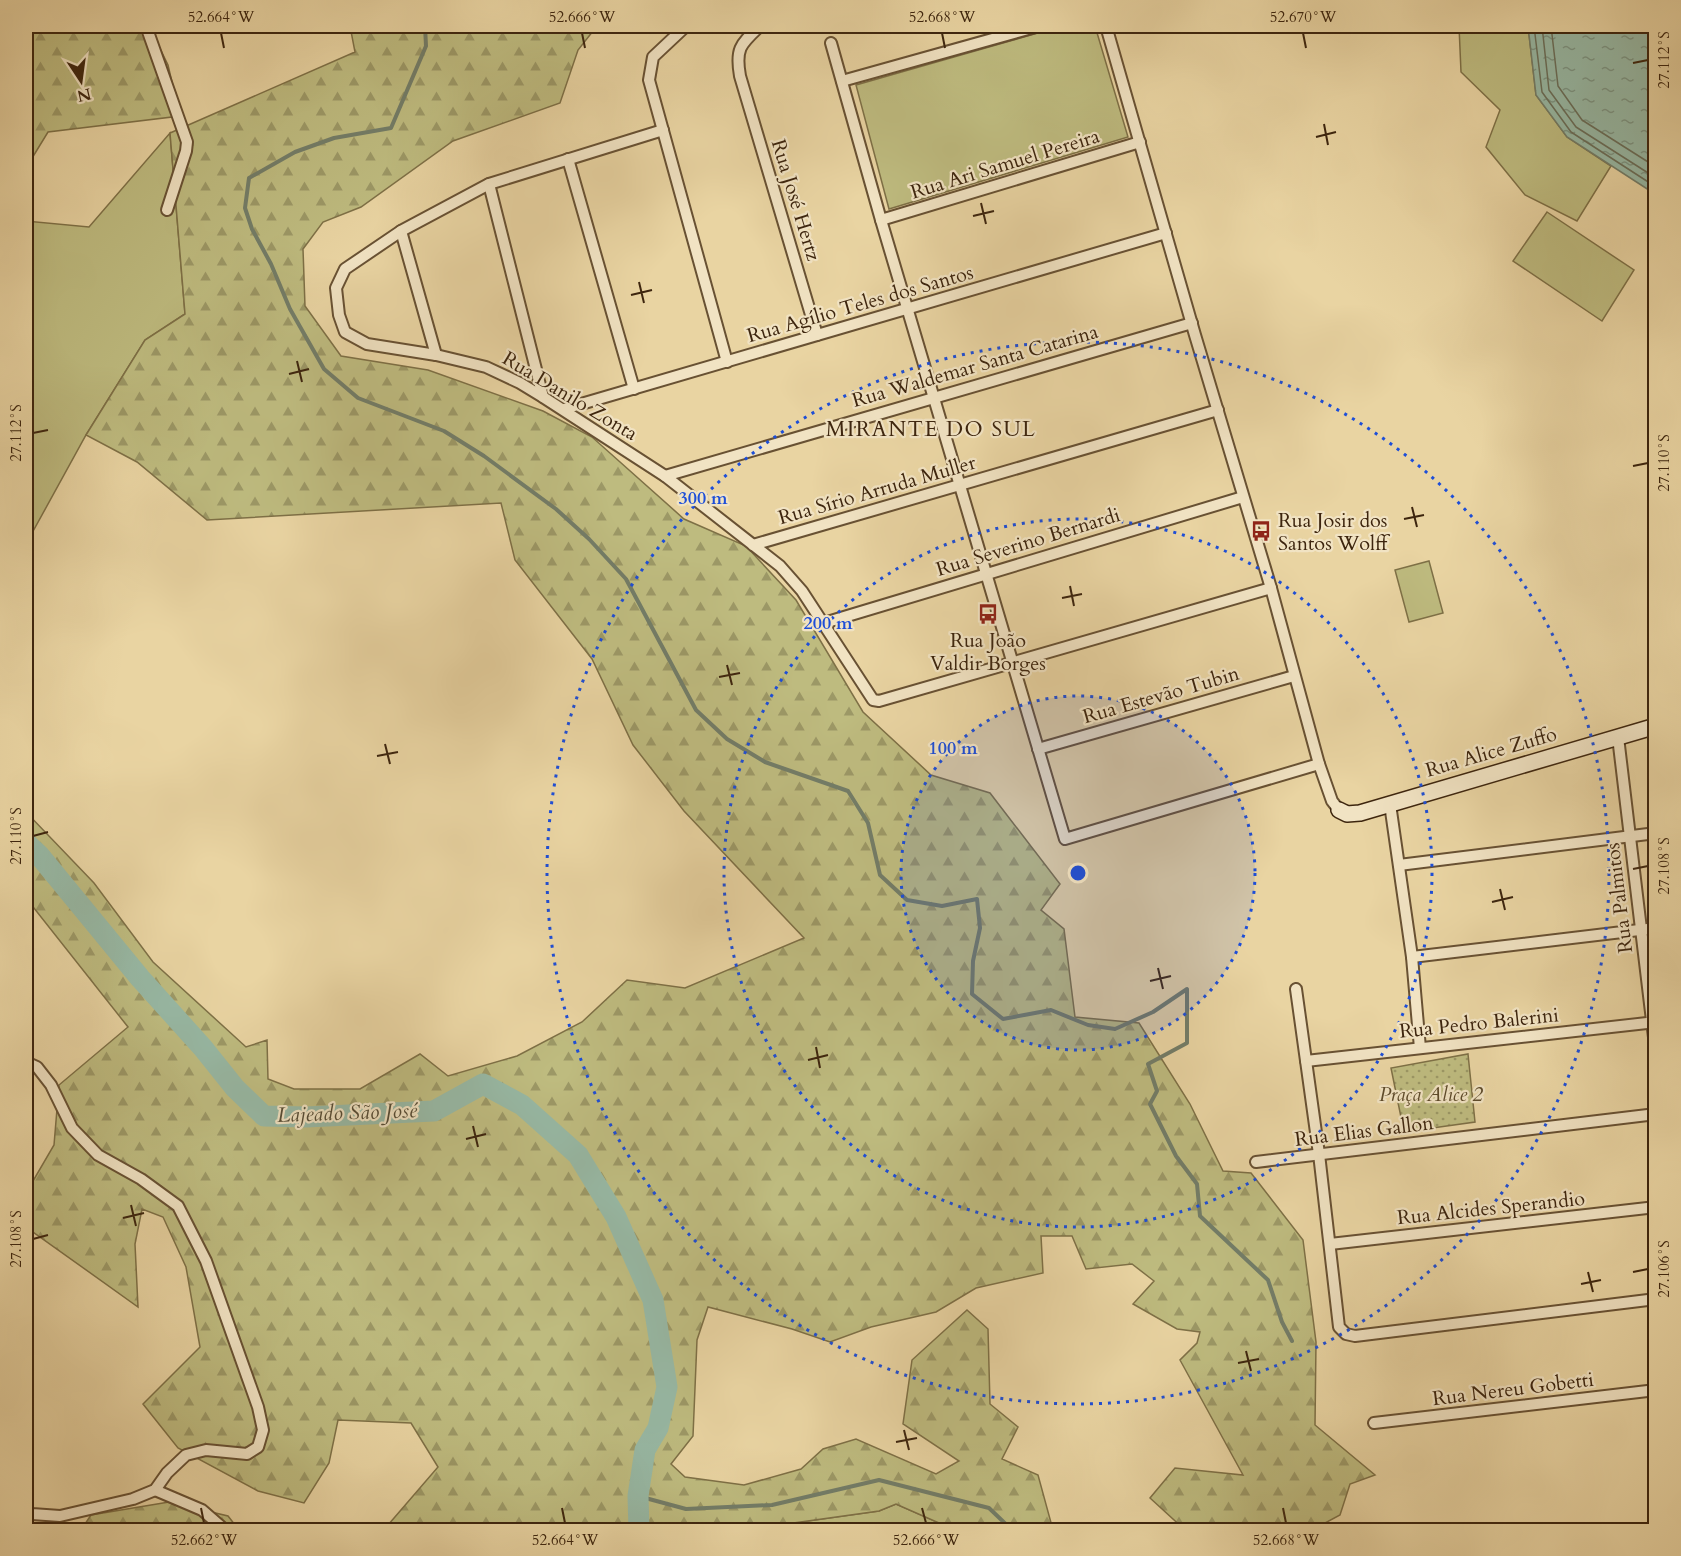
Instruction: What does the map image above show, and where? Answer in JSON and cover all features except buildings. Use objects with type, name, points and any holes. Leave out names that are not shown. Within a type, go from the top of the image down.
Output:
[{"type":"street","points":[[146,26],[187,142],[167,210]]},
{"type":"street","points":[[686,26],[653,57],[649,80],[727,362]]},
{"type":"street","name":"Rua José Hertz","points":[[760,26],[741,45],[737,59],[740,76],[818,335]]},
{"type":"street","points":[[842,81],[1039,26]]},
{"type":"street","points":[[1106,26],[1271,588],[1319,764],[1332,801],[1339,810]]},
{"type":"street","points":[[831,43],[907,309],[1065,839],[1319,764]]},
{"type":"street","name":"Rua Danilo Zonta","points":[[663,130],[489,184],[401,231],[345,269],[336,288],[339,315],[345,332],[367,344],[436,355],[486,367],[520,382],[665,476],[780,566],[802,591],[873,700],[879,701],[1012,663]]},
{"type":"street","name":"Rua Ari Samuel Pereira","points":[[881,220],[1140,142]]},
{"type":"street","points":[[568,159],[634,389]]},
{"type":"street","points":[[489,184],[543,396]]},
{"type":"street","points":[[401,231],[436,355]]},
{"type":"street","name":"Rua Agílio Teles dos Santos","points":[[564,409],[1166,233]]},
{"type":"street","name":"Rua Waldemar Santa Catarina","points":[[665,476],[934,396],[1192,323]]},
{"type":"street","name":"Rua Sírio Arruda Muller","points":[[753,545],[1218,410]]},
{"type":"street","name":"Rua Severino Bernardi","points":[[824,623],[1243,497]]},
{"type":"street","points":[[1012,663],[1271,588]]},
{"type":"street","name":"Rua Estevão Tubin","points":[[1038,749],[1294,676]]},
{"type":"street","name":"Rua Alice Zuffo","points":[[1339,810],[1347,814],[1360,813],[1656,726]]},
{"type":"street","name":"Rua Palmitos","points":[[1618,737],[1654,1022],[1656,1054]]},
{"type":"street","points":[[1390,804],[1412,957],[1420,1048]]},
{"type":"street","points":[[1399,865],[1656,833]]},
{"type":"street","points":[[1412,957],[1656,928]]},
{"type":"street","points":[[1296,989],[1319,1154],[1339,1327],[1346,1334],[1355,1336],[1656,1299]]},
{"type":"street","name":"Rua Pedro Balerini","points":[[1306,1060],[1654,1022]]},
{"type":"street","points":[[26,1062],[37,1067],[51,1085],[72,1128],[98,1155],[141,1179],[178,1206],[206,1261],[258,1407],[263,1430],[258,1447],[247,1454],[206,1450],[186,1455],[167,1473],[155,1490],[133,1499],[60,1515],[32,1514],[26,1510]]},
{"type":"street","name":"Rua Elias Gallon","points":[[1256,1162],[1656,1114]]},
{"type":"street","name":"Rua Alcides Sperandio","points":[[1330,1244],[1656,1207]]},
{"type":"street","name":"Rua Nereu Gobetti","points":[[1374,1423],[1656,1390]]},
{"type":"street","points":[[155,1490],[201,1510],[225,1530]]},
{"type":"green space","points":[[26,26],[149,26],[168,65],[180,116],[48,132],[26,168]]},
{"type":"green space","points":[[350,26],[597,26],[578,50],[560,103],[453,141],[361,207],[323,222],[303,249],[305,306],[341,356],[428,370],[543,411],[592,437],[684,519],[746,546],[796,600],[863,712],[931,775],[990,793],[1060,884],[1041,910],[1064,929],[1075,1017],[1139,1023],[1190,1104],[1223,1171],[1251,1173],[1303,1240],[1316,1342],[1315,1425],[1375,1475],[1350,1484],[1340,1515],[1312,1530],[1185,1530],[1150,1498],[1175,1468],[1243,1475],[1180,1360],[1197,1343],[1200,1332],[1177,1329],[1133,1304],[1154,1281],[1132,1264],[1086,1269],[1072,1236],[1041,1236],[1043,1273],[976,1288],[936,1312],[871,1327],[830,1342],[792,1329],[708,1307],[697,1340],[693,1436],[671,1464],[685,1477],[744,1485],[801,1469],[823,1449],[856,1439],[936,1474],[959,1461],[903,1424],[912,1360],[967,1310],[988,1329],[990,1404],[1018,1427],[1002,1459],[1038,1475],[1053,1530],[955,1530],[896,1504],[879,1511],[772,1526],[686,1530],[358,1530],[388,1525],[438,1467],[411,1423],[338,1420],[329,1463],[304,1503],[258,1491],[178,1448],[143,1404],[200,1347],[186,1267],[163,1217],[142,1209],[135,1244],[138,1307],[26,1227],[26,1193],[54,1145],[59,1085],[128,1027],[26,898],[26,812],[94,883],[153,962],[246,1047],[267,1040],[268,1079],[294,1089],[360,1089],[420,1054],[448,1076],[517,1056],[582,1022],[627,980],[685,988],[804,938],[684,811],[633,745],[592,659],[515,560],[501,503],[207,520],[137,462],[86,435],[145,340],[185,314],[170,133],[355,52]]},
{"type":"green space","points":[[1062,26],[1095,26],[1128,137],[889,209],[856,85]]},
{"type":"green space","points":[[1459,26],[1528,26],[1536,95],[1567,137],[1611,166],[1577,221],[1525,195],[1486,147],[1500,110],[1461,72]]},
{"type":"green space","points":[[170,133],[185,314],[145,340],[86,435],[26,544],[26,221],[89,227]]},
{"type":"green space","points":[[1547,212],[1634,270],[1602,321],[1513,261]]},
{"type":"green space","points":[[1429,561],[1443,613],[1409,622],[1395,570]]},
{"type":"green space","name":"Praça Alice 2","points":[[1468,1054],[1475,1122],[1404,1132],[1391,1068]]},
{"type":"green space","points":[[169,1502],[228,1516],[239,1530],[81,1530],[91,1515]]},
{"type":"green space","points":[[896,1504],[955,1530],[686,1530],[772,1526],[879,1511]]},
{"type":"water","points":[[1528,26],[1655,26],[1655,194],[1567,137],[1536,95]]},
{"type":"waterway","points":[[425,26],[426,46],[391,128],[334,138],[295,152],[249,178],[245,208],[252,229],[271,264],[290,309],[324,369],[358,398],[444,431],[484,456],[556,509],[589,539],[626,579],[696,710],[727,739],[765,762],[848,791],[868,823],[880,875],[907,900],[942,906],[977,899],[980,928],[973,961],[972,994],[1003,1019],[1051,1010],[1088,1025],[1115,1029],[1153,1012],[1187,989],[1187,1043],[1148,1064],[1157,1091],[1150,1104],[1176,1156],[1197,1184],[1200,1216],[1268,1280],[1282,1322],[1292,1341]]},
{"type":"waterway","name":"Lajeado São José","points":[[26,843],[39,855],[140,978],[203,1048],[235,1088],[264,1116],[306,1117],[434,1111],[483,1084],[522,1105],[578,1155],[616,1217],[653,1300],[667,1387],[658,1428],[645,1450],[638,1496],[639,1530]]},
{"type":"waterway","points":[[638,1496],[686,1509],[772,1505],[879,1480],[989,1508],[1012,1530]]},
{"type":"place","name":"Rua Josir dos Santos Wolff","points":[[1261,531]]},
{"type":"place","name":"Rua João Valdir Borges","points":[[988,614]]},
{"type":"district","name":"MIRANTE DO SUL","points":[[931,429]]}]
